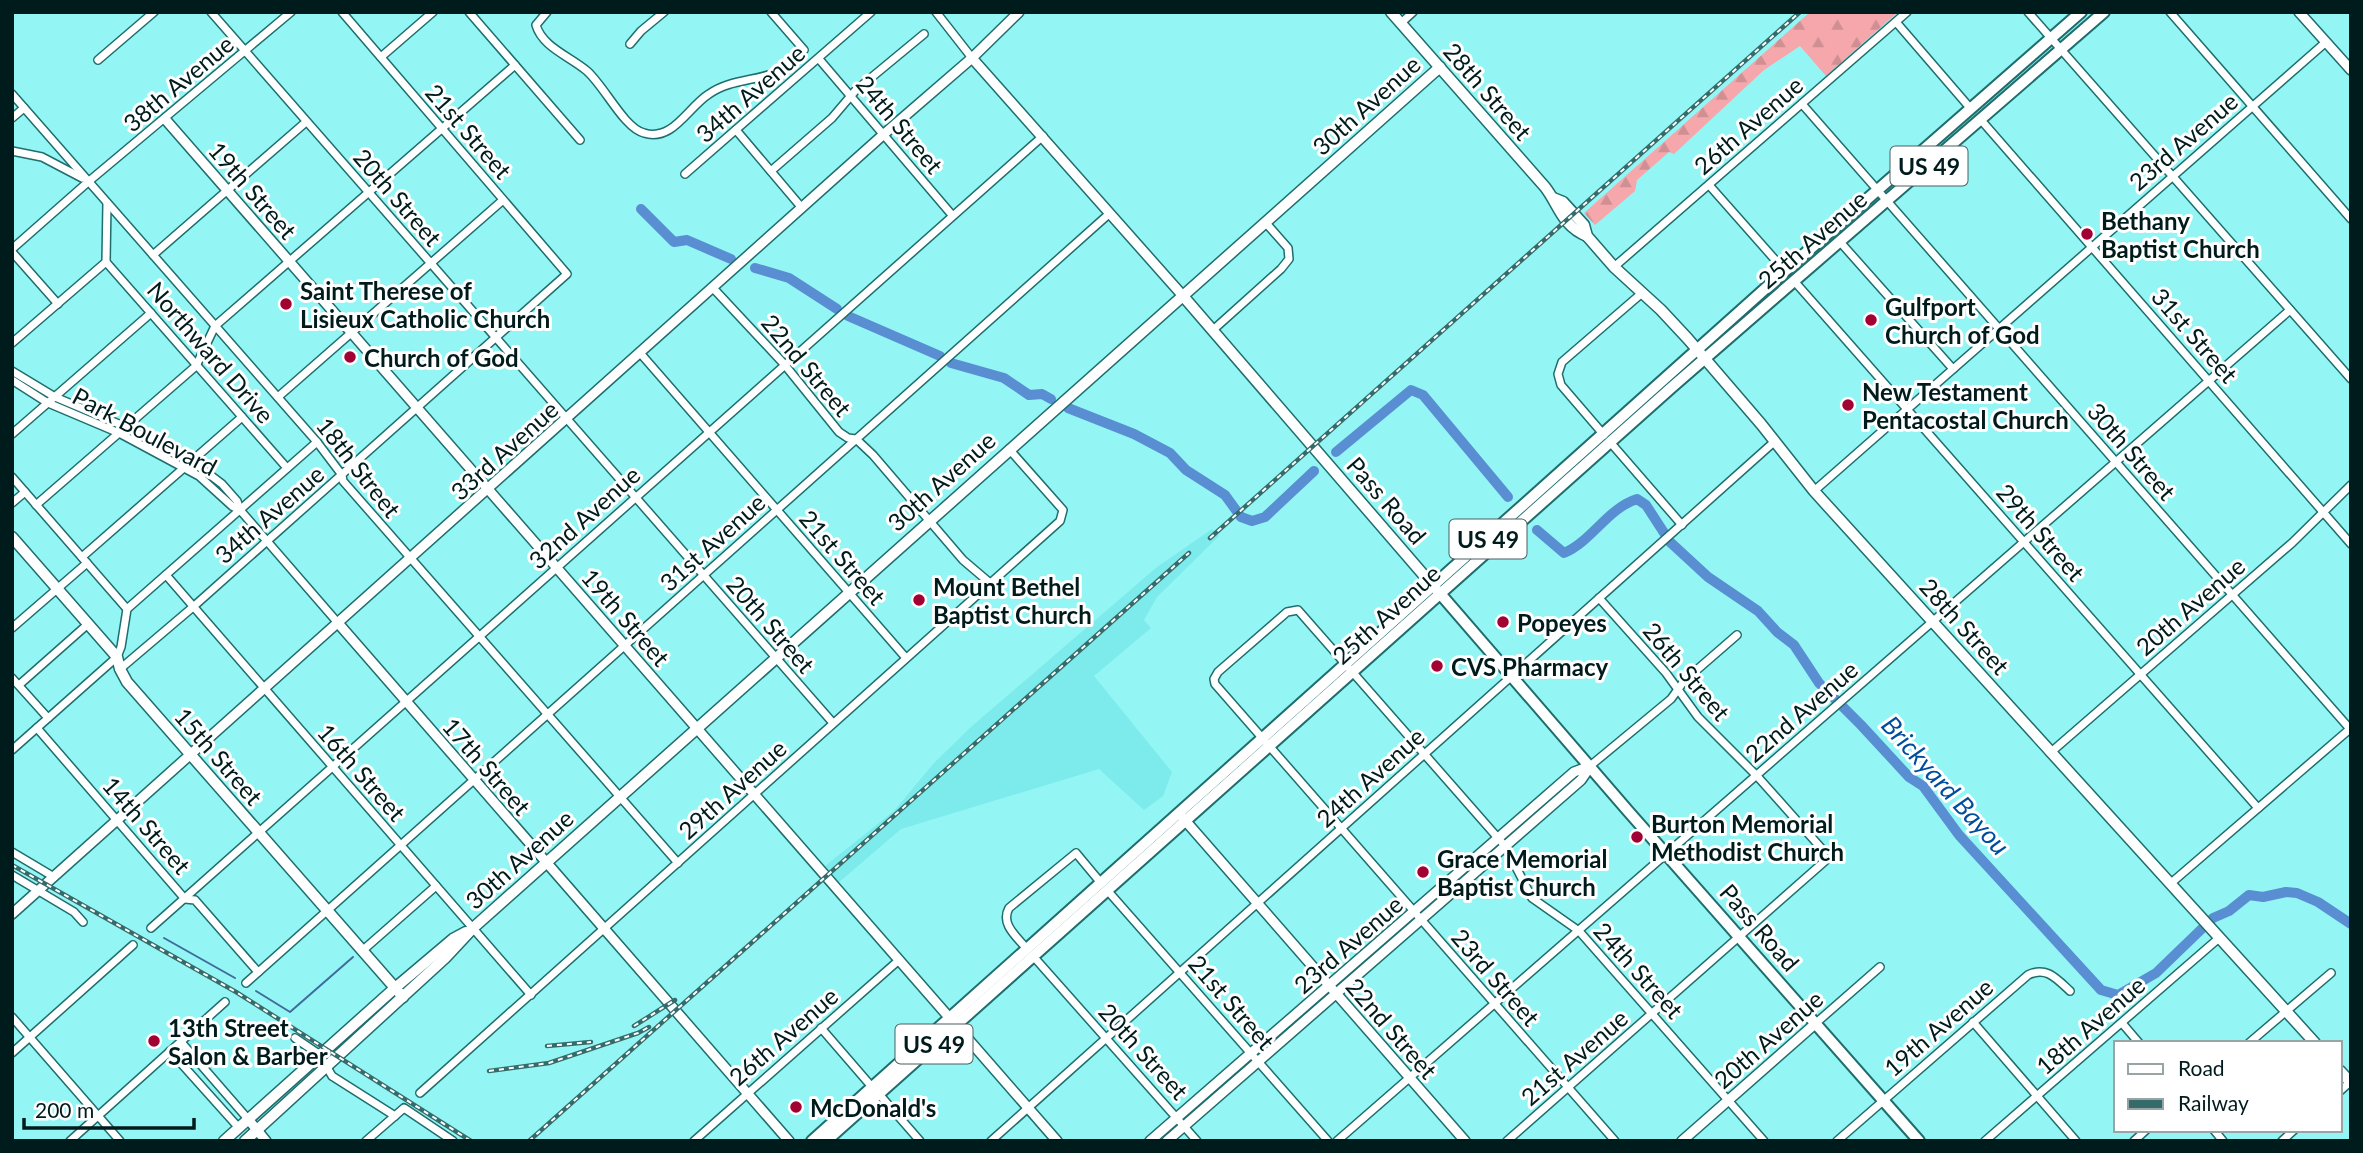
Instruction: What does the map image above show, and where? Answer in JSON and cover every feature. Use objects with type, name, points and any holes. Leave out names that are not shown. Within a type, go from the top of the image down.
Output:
[{"type":"main road","name":"28th Street","points":[[1391,12],[1553,198],[1563,202],[1584,225],[1587,236],[1614,267],[1661,310],[1701,355],[1814,491],[2313,1041]]},
{"type":"main road","name":"25th Avenue","points":[[812,1141],[876,1090],[953,1022],[1701,355],[1785,271],[2081,12]]},
{"type":"main road","name":"25th Avenue","points":[[1701,355],[1841,243],[2104,12]]},
{"type":"main road","name":"30th Avenue","points":[[248,1140],[403,997],[472,928],[1440,67]]},
{"type":"main road","name":"Pass Road","points":[[1183,296],[1511,676],[1919,1141]]},
{"type":"main road","name":"15th Street","points":[[12,537],[117,657],[127,682],[403,997]]},
{"type":"main road","name":"30th Avenue","points":[[224,1141],[395,988],[453,939],[472,928]]},
{"type":"main road","name":"25th Avenue","points":[[826,1141],[876,1090]]},
{"type":"street","points":[[98,60],[154,12]]},
{"type":"street","name":"20th Street","points":[[211,12],[833,723]]},
{"type":"street","name":"38th Avenue","points":[[12,250],[88,182],[291,12]]},
{"type":"street","name":"21st Street","points":[[342,12],[567,274]]},
{"type":"street","points":[[381,57],[433,12]]},
{"type":"street","points":[[469,12],[580,140]]},
{"type":"street","points":[[547,12],[536,25],[538,31],[553,47],[595,79],[628,125],[647,134],[659,134],[670,129],[704,96],[719,88],[779,71],[804,50],[771,12]]},
{"type":"street","points":[[631,44],[641,31],[664,12]]},
{"type":"street","name":"34th Avenue","points":[[685,174],[871,12]]},
{"type":"street","name":"Pass Road","points":[[936,12],[972,58],[1183,296]]},
{"type":"street","name":"33rd Avenue","points":[[12,914],[972,58],[1019,12]]},
{"type":"street","points":[[1401,23],[1413,12]]},
{"type":"street","name":"26th Avenue","points":[[1614,267],[1907,12]]},
{"type":"street","points":[[2028,12],[2351,379]]},
{"type":"street","points":[[2170,12],[2351,219]]},
{"type":"street","points":[[2301,13],[2351,70]]},
{"type":"street","points":[[1896,22],[1971,108]]},
{"type":"street","points":[[771,171],[832,118],[850,95],[925,34]]},
{"type":"street","name":"23rd Avenue","points":[[1814,491],[2326,42]]},
{"type":"street","name":"24th Street","points":[[818,58],[952,215]]},
{"type":"street","points":[[36,505],[196,366],[215,326],[515,65]]},
{"type":"street","name":"18th Street","points":[[12,94],[317,442],[342,475],[343,481],[410,560],[678,863]]},
{"type":"street","name":"30th Street","points":[[1802,104],[2350,728]]},
{"type":"street","points":[[12,118],[24,108]]},
{"type":"street","name":"19th Street","points":[[165,119],[1057,1141]]},
{"type":"street","name":"31st Street","points":[[1982,120],[2351,544]]},
{"type":"street","points":[[153,255],[306,122]]},
{"type":"street","points":[[736,130],[802,208]]},
{"type":"street","name":"32nd Avenue","points":[[151,928],[1042,136]]},
{"type":"street","points":[[12,151],[42,157],[88,182]]},
{"type":"street","points":[[1709,185],[1785,271]]},
{"type":"street","points":[[278,397],[503,200]]},
{"type":"street","points":[[12,343],[106,262],[107,203]]},
{"type":"street","name":"31st Avenue","points":[[246,984],[1110,213]]},
{"type":"street","points":[[1213,330],[1289,259],[1288,248],[1265,222]]},
{"type":"street","points":[[1841,243],[1953,369]]},
{"type":"street","points":[[12,250],[58,304]]},
{"type":"street","name":"Northward Drive","points":[[106,262],[288,468]]},
{"type":"street","name":"34th Avenue","points":[[120,669],[567,274]]},
{"type":"street","name":"29th Street","points":[[1795,282],[2258,808]]},
{"type":"street","name":"22nd Street","points":[[713,288],[784,364],[839,432],[856,439],[873,455],[928,521],[963,559],[990,583]]},
{"type":"street","points":[[1642,293],[1562,362],[1558,374],[1561,385],[1679,527]]},
{"type":"street","name":"22nd Avenue","points":[[1337,1141],[2290,310]]},
{"type":"street","points":[[12,434],[151,313]]},
{"type":"street","name":"21st Street","points":[[641,354],[906,658]]},
{"type":"street","name":"Park Boulevard","points":[[12,371],[55,397],[126,427],[186,466]]},
{"type":"street","name":"Park Boulevard","points":[[12,380],[48,403],[119,433],[186,466],[201,468],[216,478],[237,501],[240,510]]},
{"type":"street","points":[[12,628],[242,417]]},
{"type":"street","points":[[12,750],[117,657],[127,609],[317,442]]},
{"type":"street","name":"24th Avenue","points":[[991,1141],[1774,442]]},
{"type":"street","name":"29th Avenue","points":[[420,1093],[1060,521],[1063,510],[1009,449]]},
{"type":"street","points":[[742,470],[750,463]]},
{"type":"street","points":[[12,477],[127,609]]},
{"type":"street","name":"20th Avenue","points":[[2050,752],[2233,595],[2351,485]]},
{"type":"street","points":[[12,503],[25,492]]},
{"type":"street","name":"17th Street","points":[[240,510],[789,1141]]},
{"type":"street","name":"16th Street","points":[[166,575],[531,995]]},
{"type":"street","name":"26th Street","points":[[1599,598],[1666,673],[1698,717],[1757,776],[1822,849],[1824,863]]},
{"type":"street","name":"24th Street","points":[[1214,679],[1218,672],[1293,609],[1298,610],[1502,842],[1532,898],[1579,930],[1764,1141]]},
{"type":"street","points":[[19,685],[88,624]]},
{"type":"street","points":[[1590,766],[1737,635]]},
{"type":"street","points":[[12,678],[48,718]]},
{"type":"street","name":"23rd Street","points":[[1214,679],[1214,684],[1615,1141]]},
{"type":"street","points":[[2170,884],[2350,728]]},
{"type":"street","name":"14th Street","points":[[37,729],[185,899],[195,900],[258,972]]},
{"type":"street","name":"23rd Avenue","points":[[1167,1141],[1421,920],[1574,772],[1590,766]]},
{"type":"street","name":"22nd Street","points":[[1182,817],[1465,1141]]},
{"type":"street","name":"23rd Avenue","points":[[1150,1141],[1414,912],[1502,842]]},
{"type":"street","points":[[12,852],[54,877]]},
{"type":"street","name":"21st Street","points":[[1009,908],[1076,853],[1328,1141]]},
{"type":"street","name":"21st Avenue","points":[[1507,1141],[1824,863]]},
{"type":"street","points":[[12,875],[74,912],[83,922]]},
{"type":"street","points":[[362,951],[436,886]]},
{"type":"street","name":"20th Street","points":[[1009,908],[1006,924],[1197,1141]]},
{"type":"street","name":"18th Avenue","points":[[1985,1141],[2122,1023],[2217,935]]},
{"type":"street","points":[[12,1053],[133,945]]},
{"type":"street","name":"26th Avenue","points":[[694,1141],[899,960]]},
{"type":"street","name":"20th Avenue","points":[[1682,1141],[1880,967]]},
{"type":"street","name":"19th Avenue","points":[[1837,1141],[2028,975],[2036,971],[2052,973],[2070,991]]},
{"type":"street","points":[[2251,1041],[2331,973]]},
{"type":"street","points":[[70,1141],[225,1002]]},
{"type":"street","points":[[12,1017],[120,1141]]},
{"type":"street","points":[[1973,1022],[2076,1141]]},
{"type":"street","points":[[2122,1023],[2137,1041]]},
{"type":"street","points":[[821,1028],[920,1141]]},
{"type":"street","points":[[295,1038],[320,1055],[332,1076],[395,1116]]},
{"type":"street","points":[[181,1042],[266,1141]]},
{"type":"street","points":[[170,1051],[248,1140]]},
{"type":"street","points":[[205,1091],[215,1082]]},
{"type":"street","points":[[366,1141],[404,1108],[453,1141]]},
{"type":"shaded area","points":[[1212,529],[1219,536],[1157,597],[1144,620],[1151,628],[1094,676],[1172,772],[1163,796],[1144,810],[1099,769],[901,829],[838,883],[825,866],[894,811],[933,764],[972,726],[1157,567]]},
{"type":"green space","points":[[1810,12],[1898,12],[1826,76],[1800,46],[1764,70],[1674,154],[1669,152],[1637,180],[1635,191],[1595,225],[1584,213]]},
{"type":"waterway","name":"Brickyard Bayou","points":[[641,209],[674,242],[687,240],[731,259]]},
{"type":"waterway","name":"Brickyard Bayou","points":[[755,268],[789,278],[837,309]]},
{"type":"waterway","name":"Brickyard Bayou","points":[[848,316],[940,356]]},
{"type":"waterway","name":"Brickyard Bayou","points":[[951,363],[1004,378],[1029,395],[1042,394],[1051,399]]},
{"type":"waterway","name":"Brickyard Bayou","points":[[1336,452],[1411,390],[1423,395],[1508,497]]},
{"type":"waterway","name":"Brickyard Bayou","points":[[1068,408],[1134,434],[1170,453],[1186,470],[1225,495],[1241,517],[1252,521],[1265,517],[1314,471]]},
{"type":"waterway","name":"Brickyard Bayou","points":[[1537,530],[1564,553],[1583,541],[1627,503],[1637,499],[1646,505],[1670,542],[1708,577],[1758,611],[1777,632],[1794,645],[1819,683],[1909,777],[1923,786],[1959,835],[2101,990],[2118,995],[2156,973],[2213,918],[2229,911],[2249,895],[2263,897],[2286,892],[2297,893],[2318,902],[2351,924]]},
{"type":"waterway","points":[[164,938],[235,978]]},
{"type":"waterway","points":[[256,991],[290,1012],[353,957]]},
{"type":"railway","points":[[1210,538],[1800,12]]},
{"type":"railway","points":[[529,1141],[1189,553]]},
{"type":"railway","points":[[12,865],[236,992],[471,1141]]},
{"type":"railway","points":[[634,1026],[675,1000]]},
{"type":"railway","points":[[489,1071],[549,1063],[649,1027]]},
{"type":"railway","points":[[547,1046],[591,1042]]},
{"type":"place","name":"Bethany Baptist Church","points":[[2087,234]]},
{"type":"place","name":"Saint Therese of Lisieux Catholic Church","points":[[286,304]]},
{"type":"place","name":"Gulfport Church of God","points":[[1871,320]]},
{"type":"place","name":"Church of God","points":[[350,357]]},
{"type":"place","name":"New Testament Pentacostal Church","points":[[1848,405]]},
{"type":"place","name":"Mount Bethel Baptist Church","points":[[919,600]]},
{"type":"place","name":"Popeyes","points":[[1503,622]]},
{"type":"place","name":"CVS Pharmacy","points":[[1437,666]]},
{"type":"place","name":"Burton Memorial Methodist Church","points":[[1637,837]]},
{"type":"place","name":"Grace Memorial Baptist Church","points":[[1423,872]]},
{"type":"place","name":"13th Street Salon & Barber","points":[[154,1041]]},
{"type":"place","name":"McDonald's","points":[[796,1107]]}]
